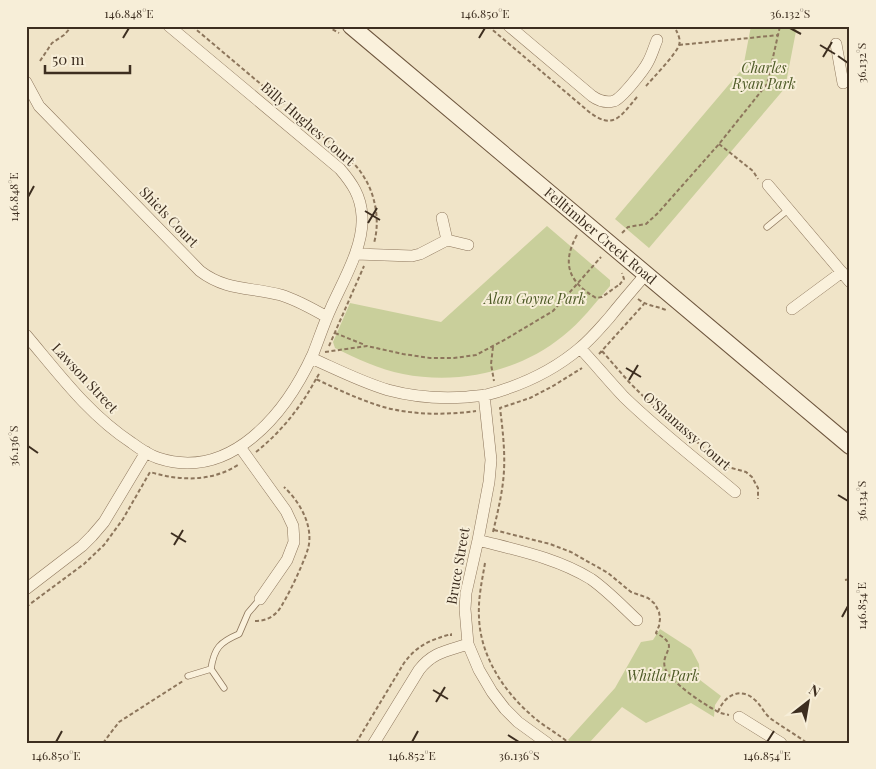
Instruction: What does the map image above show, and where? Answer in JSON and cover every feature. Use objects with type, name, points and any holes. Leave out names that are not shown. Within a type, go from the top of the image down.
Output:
[{"type":"main road","name":"Felltimber Creek Road","points":[[351,26],[850,446]]},
{"type":"street","name":"Billy Hughes Court","points":[[169,26],[340,169],[351,182],[359,198],[362,217],[361,236],[356,254],[312,355]]},
{"type":"street","points":[[508,26],[592,96],[599,101],[606,102],[613,101],[624,94],[647,64],[657,40]]},
{"type":"street","points":[[836,44],[845,63],[843,83]]},
{"type":"street","name":"Shiels Court","points":[[26,82],[39,106],[210,279],[225,285],[281,295],[328,316]]},
{"type":"street","points":[[768,185],[850,282]]},
{"type":"street","points":[[442,218],[447,240]]},
{"type":"street","points":[[356,254],[412,256],[420,254],[447,240],[468,245]]},
{"type":"street","points":[[792,309],[842,272]]},
{"type":"street","points":[[312,355],[360,380],[387,390],[432,397],[484,395],[514,386],[539,375],[580,348],[594,335],[646,274]]},
{"type":"street","name":"Lawson Street","points":[[26,335],[71,389],[118,434],[156,458],[174,463],[193,464],[210,461],[227,455],[240,447],[269,422],[282,406],[298,382],[312,355]]},
{"type":"street","name":"O'Shanassy Court","points":[[580,348],[632,403],[735,492]]},
{"type":"street","name":"Bruce Street","points":[[484,395],[491,460],[489,482],[466,593],[465,609],[468,644],[479,670],[505,709],[518,722],[547,743]]},
{"type":"street","points":[[240,447],[286,511],[293,526],[294,542],[288,560],[260,599]]},
{"type":"street","points":[[26,589],[82,546],[92,536],[104,522],[146,452]]},
{"type":"street","points":[[478,540],[543,558],[581,574],[606,590],[637,620]]},
{"type":"street","points":[[374,743],[426,661],[438,653],[468,644]]},
{"type":"street","points":[[739,717],[781,743]]},
{"type":"lane","points":[[767,227],[789,209]]},
{"type":"lane","points":[[224,688],[211,668],[215,651],[228,638],[238,634],[248,613],[260,599]]},
{"type":"lane","points":[[188,676],[211,668]]},
{"type":"path","points":[[40,61],[52,43],[64,35],[72,26]]},
{"type":"path","points":[[488,26],[588,111],[602,120],[611,121],[618,118],[639,95]]},
{"type":"path","points":[[622,234],[628,227],[646,224],[658,213],[720,144],[767,84],[780,26]]},
{"type":"path","points":[[645,88],[679,45],[679,36],[676,30]]},
{"type":"path","points":[[679,45],[779,36]]},
{"type":"path","points":[[720,144],[752,171],[758,179],[768,185]]},
{"type":"path","points":[[578,232],[569,253],[570,270],[578,285],[596,298],[602,297],[620,284]]},
{"type":"path","points":[[323,328],[367,346],[403,354],[430,358],[454,358],[476,355],[553,311],[601,257]]},
{"type":"path","points":[[569,743],[530,715],[511,696],[490,661],[479,618],[480,587],[503,481],[504,440],[500,408],[530,398],[592,361],[644,304]]},
{"type":"path","points":[[312,355],[367,346]]},
{"type":"path","points":[[493,346],[492,368],[496,392]]},
{"type":"path","points":[[602,351],[642,395],[714,456],[728,467],[746,472],[752,477],[758,488],[758,498]]},
{"type":"path","points":[[26,607],[84,564],[104,545],[123,519],[150,472],[172,478],[194,479],[224,472],[235,466],[270,440],[295,412],[316,379]]},
{"type":"path","points":[[845,580],[850,579]]},
{"type":"path","points":[[656,633],[668,643],[669,648],[664,666],[671,678],[678,685],[718,712],[739,717]]},
{"type":"path","points":[[103,743],[119,722],[188,676]]},
{"type":"path","points":[[718,712],[722,702],[729,696],[739,693],[746,695],[756,700],[764,713],[769,717],[807,743]]},
{"type":"green space","name":"Charles Ryan Park","points":[[751,26],[797,26],[785,88],[649,248],[615,219],[743,68]]},
{"type":"green space","name":"Alan Goyne Park","points":[[547,226],[610,280],[610,286],[576,325],[546,348],[527,359],[487,373],[445,378],[424,377],[394,372],[335,348],[333,342],[350,303],[441,322]]},
{"type":"green space","name":"Whitla Park","points":[[660,629],[691,649],[699,664],[700,680],[721,696],[715,705],[714,717],[691,703],[646,723],[622,707],[589,743],[572,743],[568,740],[615,688],[641,642],[653,640]]}]
